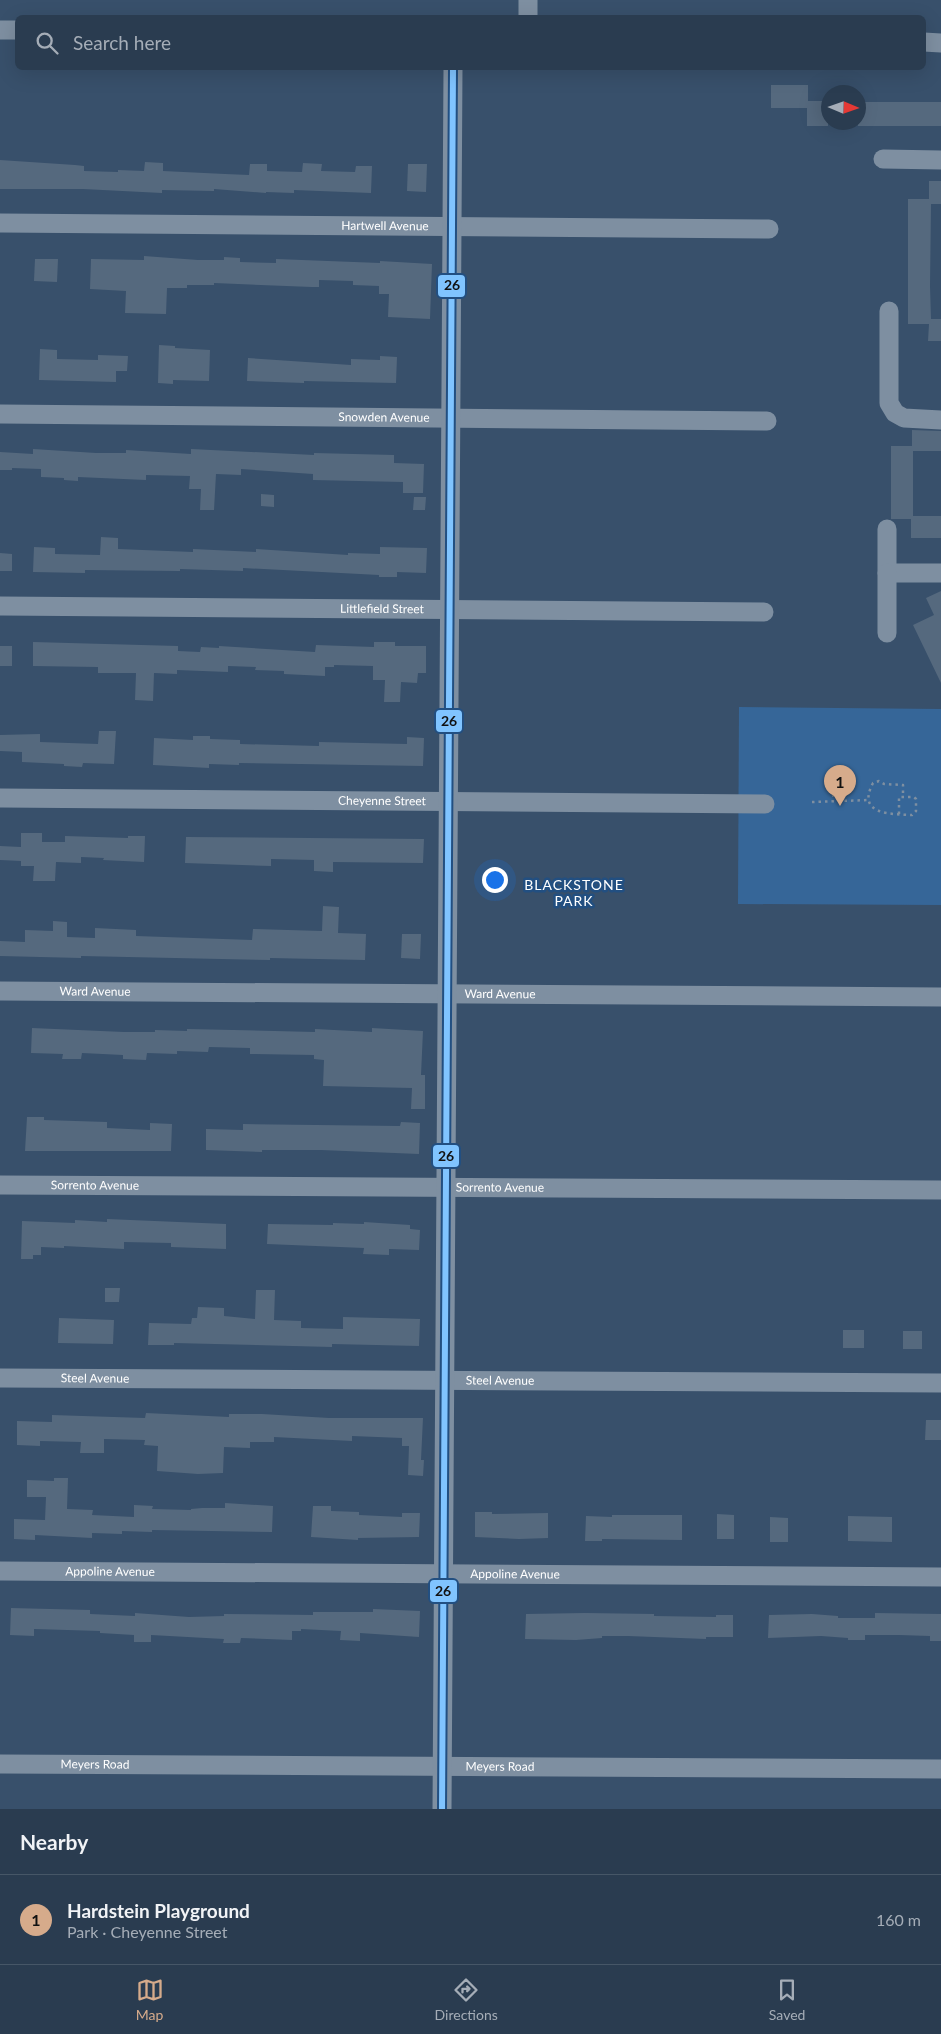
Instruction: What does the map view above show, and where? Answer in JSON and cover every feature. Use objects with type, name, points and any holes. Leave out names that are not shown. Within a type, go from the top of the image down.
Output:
[{"type":"street","points":[[528,0],[528,15]]},
{"type":"street","points":[[0,30],[15,30]]},
{"type":"street","points":[[926,42],[941,42]]},
{"type":"street","points":[[442,1809],[453,70]]},
{"type":"street","points":[[883,160],[941,160]]},
{"type":"street","name":"Hartwell Avenue","points":[[0,222],[769,229]]},
{"type":"street","points":[[890,311],[889,403],[895,413],[904,418],[941,420]]},
{"type":"street","name":"Snowden Avenue","points":[[0,414],[767,421]]},
{"type":"street","points":[[887,529],[887,633]]},
{"type":"street","points":[[887,573],[941,573]]},
{"type":"street","name":"Littlefield Street","points":[[0,606],[764,612]]},
{"type":"street","name":"Cheyenne Street","points":[[0,798],[765,804]]},
{"type":"street","name":"Ward Avenue","points":[[0,991],[941,997]]},
{"type":"street","name":"Sorrento Avenue","points":[[0,1185],[941,1190]]},
{"type":"street","name":"Steel Avenue","points":[[0,1378],[941,1384]]},
{"type":"street","name":"Appoline Avenue","points":[[0,1571],[941,1576]]},
{"type":"street","name":"Meyers Road","points":[[0,1764],[941,1769]]},
{"type":"path","points":[[899,814],[899,797],[914,796],[916,811],[912,815],[899,814],[879,812],[872,809],[869,800],[869,790],[872,783],[879,781],[884,784],[903,785],[904,796]]},
{"type":"path","points":[[832,788],[834,801]]},
{"type":"path","points":[[812,802],[869,800]]},
{"type":"shaded area","points":[[739,707],[941,709],[941,905],[738,904]]},
{"type":"building","points":[[771,85],[808,85],[808,101],[821,101],[821,126],[807,126],[807,108],[771,108]]},
{"type":"building","points":[[866,102],[941,102],[941,126],[866,126]]},
{"type":"building","points":[[0,160],[75,165],[84,166],[84,171],[118,172],[118,170],[144,171],[145,162],[163,163],[163,171],[249,175],[250,164],[267,164],[267,171],[302,172],[303,163],[322,164],[321,171],[355,172],[356,166],[372,166],[371,193],[294,190],[294,193],[266,193],[214,189],[214,191],[162,190],[162,193],[83,189],[0,189]]},
{"type":"building","points":[[408,164],[427,164],[426,192],[407,191]]},
{"type":"building","points":[[929,181],[941,181],[941,204],[931,204],[930,286],[931,319],[941,319],[941,341],[928,341],[929,324],[908,324],[908,199],[929,199]]},
{"type":"building","points":[[144,256],[198,260],[224,260],[224,257],[240,258],[240,262],[276,263],[276,259],[432,264],[430,319],[388,317],[389,294],[379,294],[379,286],[353,285],[353,281],[319,280],[319,287],[214,283],[214,285],[187,285],[187,288],[167,288],[166,314],[125,313],[126,291],[90,289],[91,259],[144,260]]},
{"type":"building","points":[[35,259],[58,259],[57,282],[34,281]]},
{"type":"building","points":[[159,345],[210,350],[209,381],[173,380],[173,384],[158,383]]},
{"type":"building","points":[[40,349],[57,350],[57,359],[98,360],[98,355],[128,356],[127,371],[116,371],[116,382],[39,380]]},
{"type":"building","points":[[380,356],[397,357],[396,383],[247,381],[248,358],[351,365],[351,359],[380,360]]},
{"type":"building","points":[[912,430],[941,431],[941,451],[913,451],[913,516],[941,516],[941,538],[911,538],[911,519],[891,519],[891,446],[912,446]]},
{"type":"building","points":[[33,449],[96,453],[126,453],[126,450],[191,454],[191,449],[314,455],[314,453],[394,455],[394,463],[424,464],[423,493],[403,493],[403,482],[313,480],[313,474],[241,469],[241,475],[216,474],[214,510],[200,510],[201,489],[189,489],[190,476],[146,475],[146,480],[78,477],[78,481],[41,477],[41,469],[12,468],[12,470],[0,470],[0,452],[33,454]]},
{"type":"building","points":[[261,494],[274,495],[274,507],[261,506]]},
{"type":"building","points":[[414,497],[426,497],[425,510],[413,510]]},
{"type":"building","points":[[101,537],[118,538],[118,549],[193,552],[193,549],[256,552],[256,549],[348,555],[348,553],[380,554],[380,547],[427,548],[426,573],[397,572],[397,577],[379,577],[379,575],[243,568],[243,571],[180,569],[180,571],[85,570],[85,573],[33,572],[34,547],[55,548],[55,554],[100,555]]},
{"type":"building","points":[[0,553],[12,554],[12,571],[0,571]]},
{"type":"building","points":[[941,591],[941,683],[913,625],[934,615],[926,598]]},
{"type":"building","points":[[33,642],[178,646],[178,651],[200,652],[201,647],[219,648],[219,646],[315,652],[316,645],[374,647],[374,642],[395,642],[395,646],[426,646],[426,673],[418,673],[417,683],[401,682],[400,702],[384,702],[385,680],[373,680],[373,666],[334,665],[334,667],[325,667],[325,676],[284,674],[284,671],[255,670],[256,667],[228,666],[228,672],[177,670],[177,674],[154,673],[153,701],[135,700],[136,673],[98,673],[98,667],[33,666]]},
{"type":"building","points":[[0,646],[12,646],[12,666],[0,666]]},
{"type":"building","points":[[99,731],[116,731],[114,764],[83,763],[82,767],[22,762],[22,752],[0,751],[0,735],[40,734],[40,742],[98,744]]},
{"type":"building","points":[[193,736],[210,736],[210,739],[240,740],[240,744],[319,746],[319,742],[407,744],[407,737],[424,738],[423,766],[239,763],[239,765],[209,764],[209,768],[153,765],[154,738],[193,740]]},
{"type":"building","points":[[21,833],[42,833],[42,842],[65,842],[65,836],[128,838],[128,836],[145,836],[144,862],[81,857],[81,863],[56,862],[55,881],[33,881],[34,866],[21,866],[21,861],[0,860],[0,846],[21,847]]},
{"type":"building","points":[[186,837],[424,839],[423,863],[333,862],[333,872],[314,871],[314,860],[271,859],[271,866],[185,863]]},
{"type":"building","points":[[323,906],[339,907],[338,933],[366,934],[365,960],[0,956],[0,941],[25,942],[25,930],[53,931],[53,921],[67,922],[67,937],[95,938],[95,928],[136,930],[136,936],[252,940],[253,929],[322,931]]},
{"type":"building","points":[[402,934],[421,934],[420,959],[401,958]]},
{"type":"building","points":[[32,1028],[124,1032],[155,1032],[155,1030],[187,1031],[187,1029],[315,1032],[315,1029],[372,1032],[372,1028],[423,1031],[421,1075],[425,1075],[425,1109],[411,1109],[412,1088],[323,1086],[324,1060],[314,1059],[314,1055],[250,1054],[250,1048],[209,1047],[208,1052],[177,1051],[177,1054],[147,1053],[146,1060],[123,1059],[123,1055],[82,1053],[81,1059],[62,1059],[63,1054],[31,1053]]},
{"type":"building","points":[[27,1117],[44,1117],[44,1120],[107,1122],[107,1128],[150,1130],[150,1123],[172,1124],[171,1151],[25,1151]]},
{"type":"building","points":[[401,1122],[420,1123],[419,1154],[321,1150],[262,1150],[262,1152],[206,1150],[206,1129],[243,1130],[243,1124],[400,1126]]},
{"type":"building","points":[[107,1219],[226,1224],[226,1249],[171,1247],[171,1243],[124,1242],[124,1249],[64,1246],[64,1248],[41,1247],[41,1255],[33,1255],[33,1259],[21,1259],[22,1221],[75,1223],[75,1220],[107,1222]]},
{"type":"building","points":[[364,1222],[410,1225],[410,1229],[420,1230],[419,1250],[389,1249],[389,1255],[363,1254],[364,1248],[267,1244],[268,1224],[333,1225],[333,1223],[364,1224]]},
{"type":"building","points":[[105,1288],[120,1288],[119,1302],[105,1302]]},
{"type":"building","points":[[256,1290],[275,1290],[274,1320],[301,1321],[301,1328],[343,1329],[343,1317],[420,1319],[419,1346],[332,1344],[332,1347],[174,1343],[174,1345],[148,1345],[149,1323],[191,1324],[192,1318],[197,1318],[198,1307],[224,1308],[224,1316],[255,1319]]},
{"type":"building","points":[[59,1318],[114,1320],[113,1344],[58,1343]]},
{"type":"building","points":[[843,1330],[864,1330],[864,1348],[843,1348]]},
{"type":"building","points":[[903,1331],[922,1331],[922,1349],[903,1349]]},
{"type":"building","points":[[146,1413],[229,1417],[229,1414],[262,1414],[329,1418],[423,1418],[421,1460],[424,1460],[423,1476],[408,1475],[409,1446],[402,1446],[402,1438],[352,1436],[352,1441],[274,1437],[274,1442],[250,1442],[250,1448],[224,1447],[223,1473],[198,1474],[157,1471],[158,1446],[144,1445],[145,1440],[104,1439],[104,1453],[80,1453],[81,1442],[40,1441],[40,1446],[17,1445],[17,1421],[52,1422],[52,1415],[145,1418]]},
{"type":"building","points":[[926,1420],[941,1420],[941,1440],[925,1440]]},
{"type":"building","points":[[54,1478],[68,1478],[67,1509],[93,1510],[92,1515],[134,1517],[134,1505],[153,1506],[152,1509],[191,1510],[225,1508],[225,1503],[273,1506],[272,1532],[152,1530],[152,1532],[122,1531],[122,1534],[92,1533],[92,1538],[35,1535],[35,1540],[14,1539],[14,1519],[45,1520],[46,1497],[27,1497],[27,1480],[54,1481]]},
{"type":"building","points":[[313,1506],[331,1506],[331,1511],[359,1512],[359,1515],[402,1517],[402,1513],[420,1513],[419,1537],[358,1538],[358,1540],[311,1537]]},
{"type":"building","points":[[475,1512],[492,1512],[492,1514],[548,1513],[548,1538],[475,1537]]},
{"type":"building","points":[[717,1514],[734,1515],[734,1539],[717,1539]]},
{"type":"building","points":[[612,1515],[682,1515],[682,1540],[602,1539],[602,1541],[585,1541],[586,1516],[612,1517]]},
{"type":"building","points":[[848,1516],[892,1517],[892,1542],[848,1541]]},
{"type":"building","points":[[770,1517],[788,1518],[788,1542],[770,1542]]},
{"type":"building","points":[[11,1608],[90,1610],[90,1614],[135,1616],[135,1613],[189,1617],[224,1616],[224,1614],[313,1615],[313,1612],[373,1612],[373,1609],[420,1611],[419,1637],[360,1633],[360,1641],[340,1640],[341,1631],[301,1629],[301,1631],[292,1631],[292,1640],[241,1638],[240,1643],[223,1643],[224,1639],[151,1635],[151,1642],[134,1642],[134,1635],[100,1633],[100,1631],[34,1629],[34,1636],[10,1635]]},
{"type":"building","points":[[585,1613],[716,1617],[716,1615],[733,1615],[733,1637],[706,1637],[706,1639],[602,1636],[602,1638],[576,1640],[525,1639],[526,1614]]},
{"type":"building","points":[[875,1613],[941,1614],[941,1641],[930,1641],[930,1636],[899,1635],[865,1635],[865,1640],[848,1640],[848,1638],[821,1636],[768,1638],[769,1615],[812,1614],[838,1616],[838,1618],[875,1618]]},
{"type":"transit line","name":"26","points":[[442,1809],[453,70]]},
{"type":"place","name":"Hardstein Playground","points":[[840,806]]},
{"type":"district","name":"BLACKSTONE PARK","points":[[574,894]]}]
